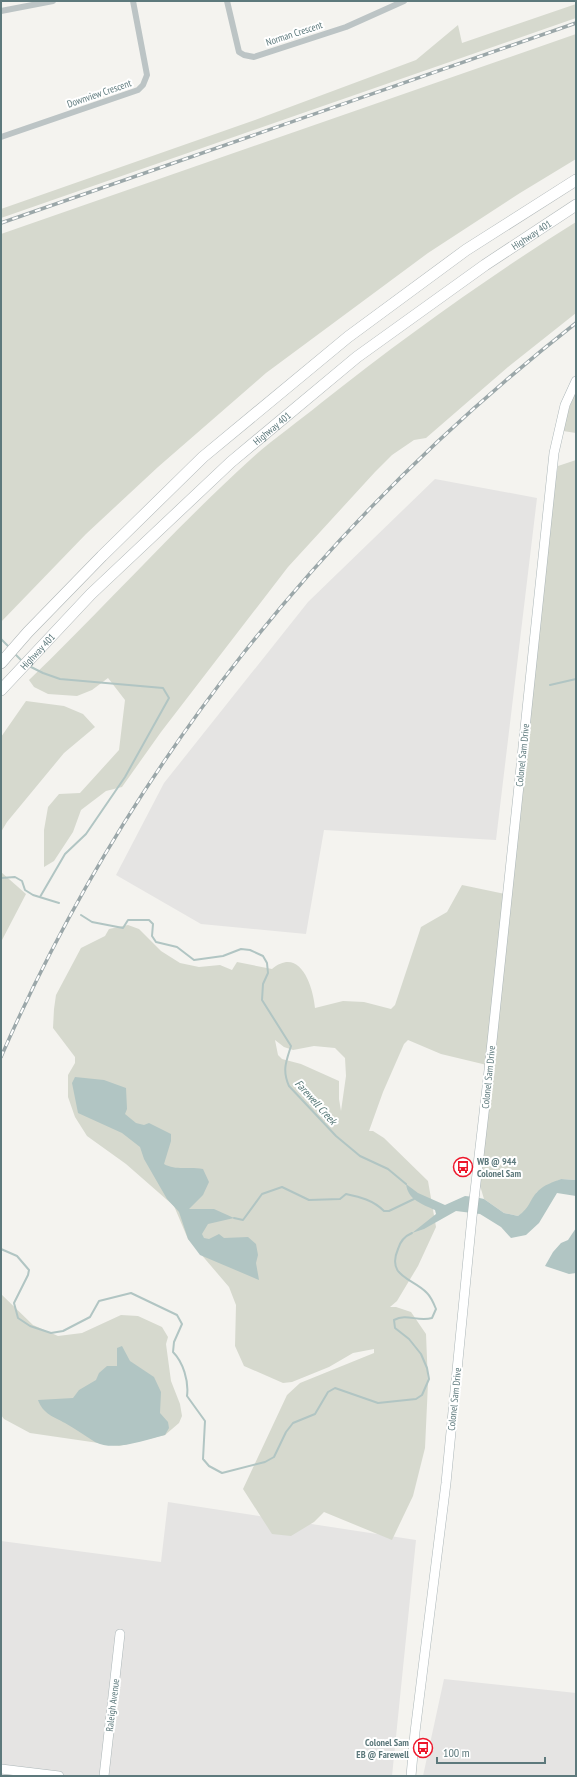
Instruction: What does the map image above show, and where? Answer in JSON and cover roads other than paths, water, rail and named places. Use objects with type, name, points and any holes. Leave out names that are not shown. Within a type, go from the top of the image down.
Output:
[{"type":"highway","name":"Highway 401","points":[[1,663],[102,556],[203,457],[348,337],[466,250],[576,180]]},
{"type":"highway","name":"Highway 401","points":[[1,690],[91,594],[231,462],[358,357],[485,265],[576,205]]},
{"type":"street","points":[[1,11],[53,1]]},
{"type":"street","name":"Downview Crescent","points":[[1,137],[138,90],[143,85],[147,75],[133,1]]},
{"type":"street","name":"Norman Crescent","points":[[227,1],[239,52],[244,55],[254,57],[346,27],[404,1]]},
{"type":"street","name":"Colonel Sam Drive","points":[[411,1776],[415,1732],[446,1483],[475,1186],[554,453],[561,420],[576,381]]},
{"type":"street","name":"Raleigh Avenue","points":[[104,1776],[120,1634]]},
{"type":"street","points":[[1,1769],[59,1776]]},
{"type":"waterway","points":[[1,639],[10,648]]},
{"type":"waterway","points":[[14,653],[22,661]]},
{"type":"waterway","points":[[29,666],[60,679],[163,688],[169,698],[125,777],[86,834],[65,854],[40,897]]},
{"type":"waterway","points":[[550,685],[576,679]]},
{"type":"waterway","name":"Farewell Creek","points":[[1,878],[15,877],[22,881],[25,890],[33,895],[59,903]]},
{"type":"waterway","name":"Farewell Creek","points":[[81,915],[92,922],[123,928],[128,920],[149,920],[153,924],[152,936],[156,942],[177,947],[194,960],[223,956],[241,949],[250,950],[263,956],[267,963],[268,973],[263,984],[262,1000],[291,1046],[286,1061],[285,1071],[289,1086],[336,1136],[360,1156],[388,1169],[406,1184]]},
{"type":"waterway","points":[[234,1218],[243,1220],[262,1194],[282,1187],[309,1200],[340,1199],[346,1194],[351,1195],[371,1202],[384,1211],[389,1211],[414,1199]]},
{"type":"waterway","points":[[1,1249],[17,1256],[29,1270],[14,1303],[18,1318],[30,1326],[51,1333],[63,1331],[90,1317],[99,1301],[131,1293],[177,1315],[182,1324],[174,1342],[173,1352],[180,1361],[186,1378],[187,1396],[205,1421],[203,1459],[209,1466],[222,1473],[265,1462],[274,1457],[286,1432],[293,1423],[315,1414],[328,1392],[335,1388],[378,1403],[416,1399],[422,1395],[429,1379],[427,1368],[421,1354],[409,1339],[395,1328],[394,1320],[403,1317],[422,1319],[432,1318],[436,1309],[427,1293],[403,1276],[398,1271],[396,1266],[395,1258],[400,1244],[409,1234],[412,1233]]},
{"type":"railway","points":[[1,223],[576,23]]},
{"type":"railway","points":[[1,1057],[52,950],[109,847],[173,748],[243,654],[318,564],[399,479],[485,399],[576,323]]},
{"type":"place","name":"WB @ 944 Colonel Sam","points":[[463,1167]]},
{"type":"place","name":"Colonel Sam EB @ Farewell","points":[[423,1748]]}]
